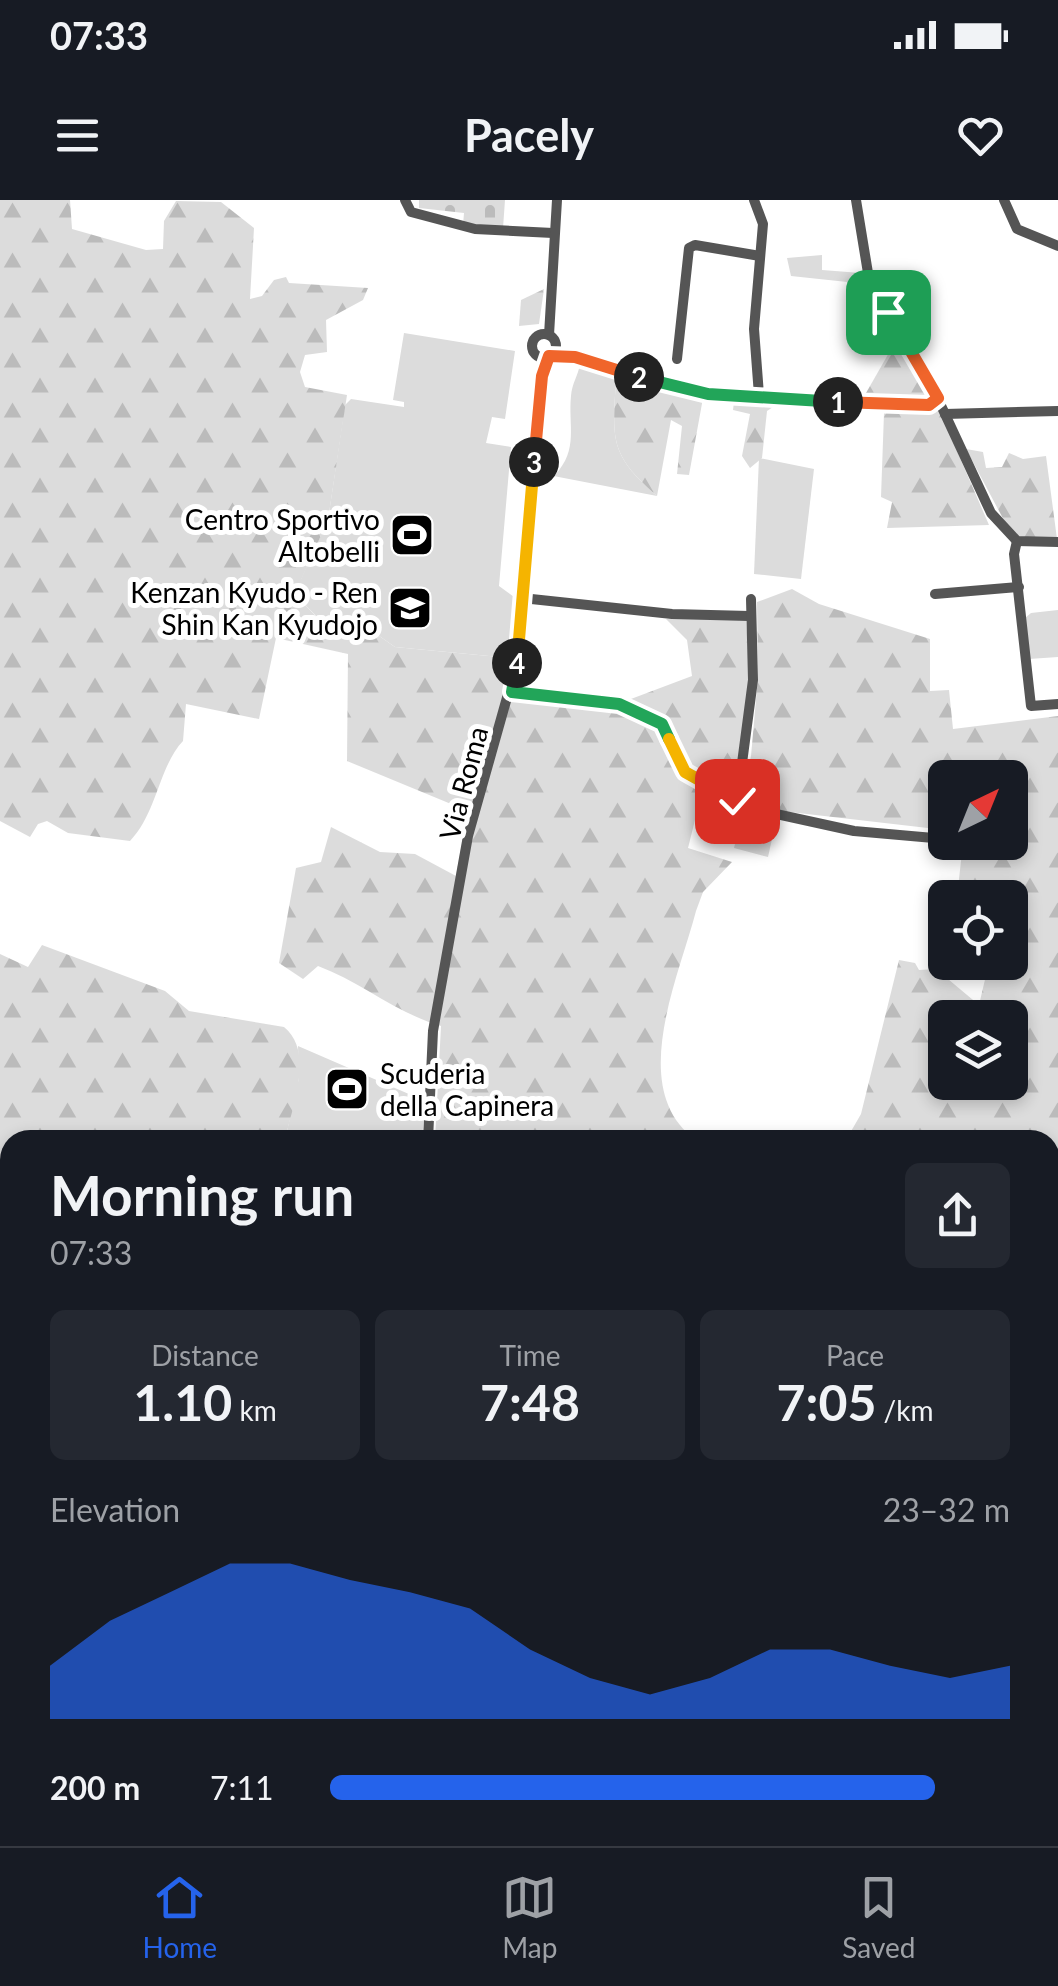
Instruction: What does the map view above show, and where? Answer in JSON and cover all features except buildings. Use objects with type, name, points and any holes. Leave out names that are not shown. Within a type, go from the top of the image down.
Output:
[{"type":"street","points":[[405,200],[411,212],[449,223],[553,233]]},
{"type":"street","name":"Via Roma","points":[[428,1130],[433,1032],[451,952],[472,820],[512,692],[542,376],[549,344],[547,314],[556,200]]},
{"type":"street","points":[[754,200],[762,224],[754,329],[759,395]]},
{"type":"street","points":[[856,200],[870,279],[938,398],[990,512],[1017,540],[1031,706],[1058,704]]},
{"type":"street","points":[[1004,200],[1017,229],[1058,246]]},
{"type":"street","points":[[677,359],[689,248],[694,245],[760,256]]},
{"type":"street","name":"Via Roma","points":[[542,376],[533,341],[549,344]]},
{"type":"street","points":[[535,353],[549,344],[575,357],[682,391],[880,406],[929,405],[938,398]]},
{"type":"street","points":[[945,414],[1058,411]]},
{"type":"street","points":[[1017,540],[1058,542]]},
{"type":"street","points":[[936,594],[1019,587]]},
{"type":"street","points":[[522,598],[672,614],[749,616]]},
{"type":"street","points":[[737,801],[753,680],[751,599]]},
{"type":"street","points":[[512,692],[619,704],[644,714],[662,724],[685,772],[754,809],[854,830],[928,837]]},
{"type":"green space","points":[[0,200],[70,200],[72,229],[146,250],[163,249],[164,221],[176,201],[221,202],[254,228],[250,299],[262,296],[274,280],[286,277],[289,283],[368,288],[363,300],[326,320],[327,352],[305,355],[300,372],[305,387],[347,395],[328,520],[301,580],[301,601],[332,630],[350,635],[375,633],[395,647],[511,658],[509,693],[607,708],[692,676],[687,640],[666,619],[746,618],[750,679],[737,790],[725,800],[700,800],[688,848],[732,862],[703,892],[663,1032],[664,1092],[675,1119],[686,1130],[436,1130],[441,1026],[318,966],[303,979],[279,963],[296,868],[321,862],[331,827],[380,852],[415,854],[456,876],[468,811],[347,761],[348,654],[276,638],[259,719],[186,704],[183,741],[130,841],[68,833],[47,821],[38,824],[30,837],[0,821]]},
{"type":"green space","points":[[419,200],[505,200],[503,228],[463,225],[464,213],[419,208]]},
{"type":"green space","points":[[822,255],[822,270],[861,273],[866,284],[791,276],[787,258]]},
{"type":"green space","points":[[544,289],[539,324],[519,326],[521,300]]},
{"type":"green space","name":"Centro Sportivo Altobelli","points":[[404,333],[515,351],[505,419],[492,417],[486,443],[511,447],[499,586],[514,597],[511,658],[395,647],[375,633],[341,633],[326,625],[301,601],[301,579],[328,520],[345,405],[351,399],[404,407],[404,402],[393,400]]},
{"type":"green space","points":[[898,337],[933,395],[926,402],[862,400]]},
{"type":"green space","points":[[580,364],[616,377],[617,444],[630,468],[657,496],[538,473],[555,475],[567,456],[572,391]]},
{"type":"green space","points":[[616,377],[703,398],[689,475],[677,474],[682,426],[671,420],[657,496],[630,468],[617,444]]},
{"type":"green space","points":[[734,402],[779,403],[767,411],[762,458],[750,468],[742,456],[750,414],[733,410]]},
{"type":"green space","points":[[938,407],[989,525],[887,528],[892,502],[881,497],[884,413]]},
{"type":"green space","points":[[966,449],[983,452],[986,468],[1002,467],[1009,453],[1023,459],[1046,456],[1057,539],[1022,538],[1007,526]]},
{"type":"green space","points":[[759,458],[814,469],[801,579],[754,574]]},
{"type":"green space","points":[[792,589],[819,604],[930,639],[930,691],[949,690],[953,729],[1058,716],[1058,1130],[852,1130],[861,1114],[899,960],[915,963],[919,970],[928,969],[928,980],[949,980],[973,1000],[928,1000],[928,1100],[1028,1100],[1028,1000],[980,1000],[985,980],[1028,980],[1028,880],[959,880],[961,860],[1028,860],[1028,760],[928,760],[928,828],[781,811],[742,800],[751,756],[758,677],[757,602]]},
{"type":"green space","points":[[1058,610],[1058,657],[1029,659],[1025,618],[1031,613]]},
{"type":"green space","points":[[742,813],[776,821],[768,857],[734,848]]},
{"type":"green space","points":[[42,945],[165,991],[189,1011],[284,1027],[293,1038],[300,1065],[288,1130],[0,1130],[0,954],[28,967]]},
{"type":"green space","name":"Scuderia della Capinera","points":[[298,1046],[425,1101],[423,1130],[287,1130],[299,1078]]},
{"type":"place","name":"Centro Sportivo Altobelli","points":[[412,535]]},
{"type":"place","name":"Kenzan Kyudo - Ren Shin Kan Kyudojo","points":[[410,608]]},
{"type":"place","name":"Scuderia della Capinera","points":[[347,1089]]},
{"type":"route","points":[[737,801],[685,772],[662,724],[644,714],[619,704],[512,692],[542,376],[553,354],[575,357],[682,391],[880,406],[929,405],[938,398],[888,312]]}]
